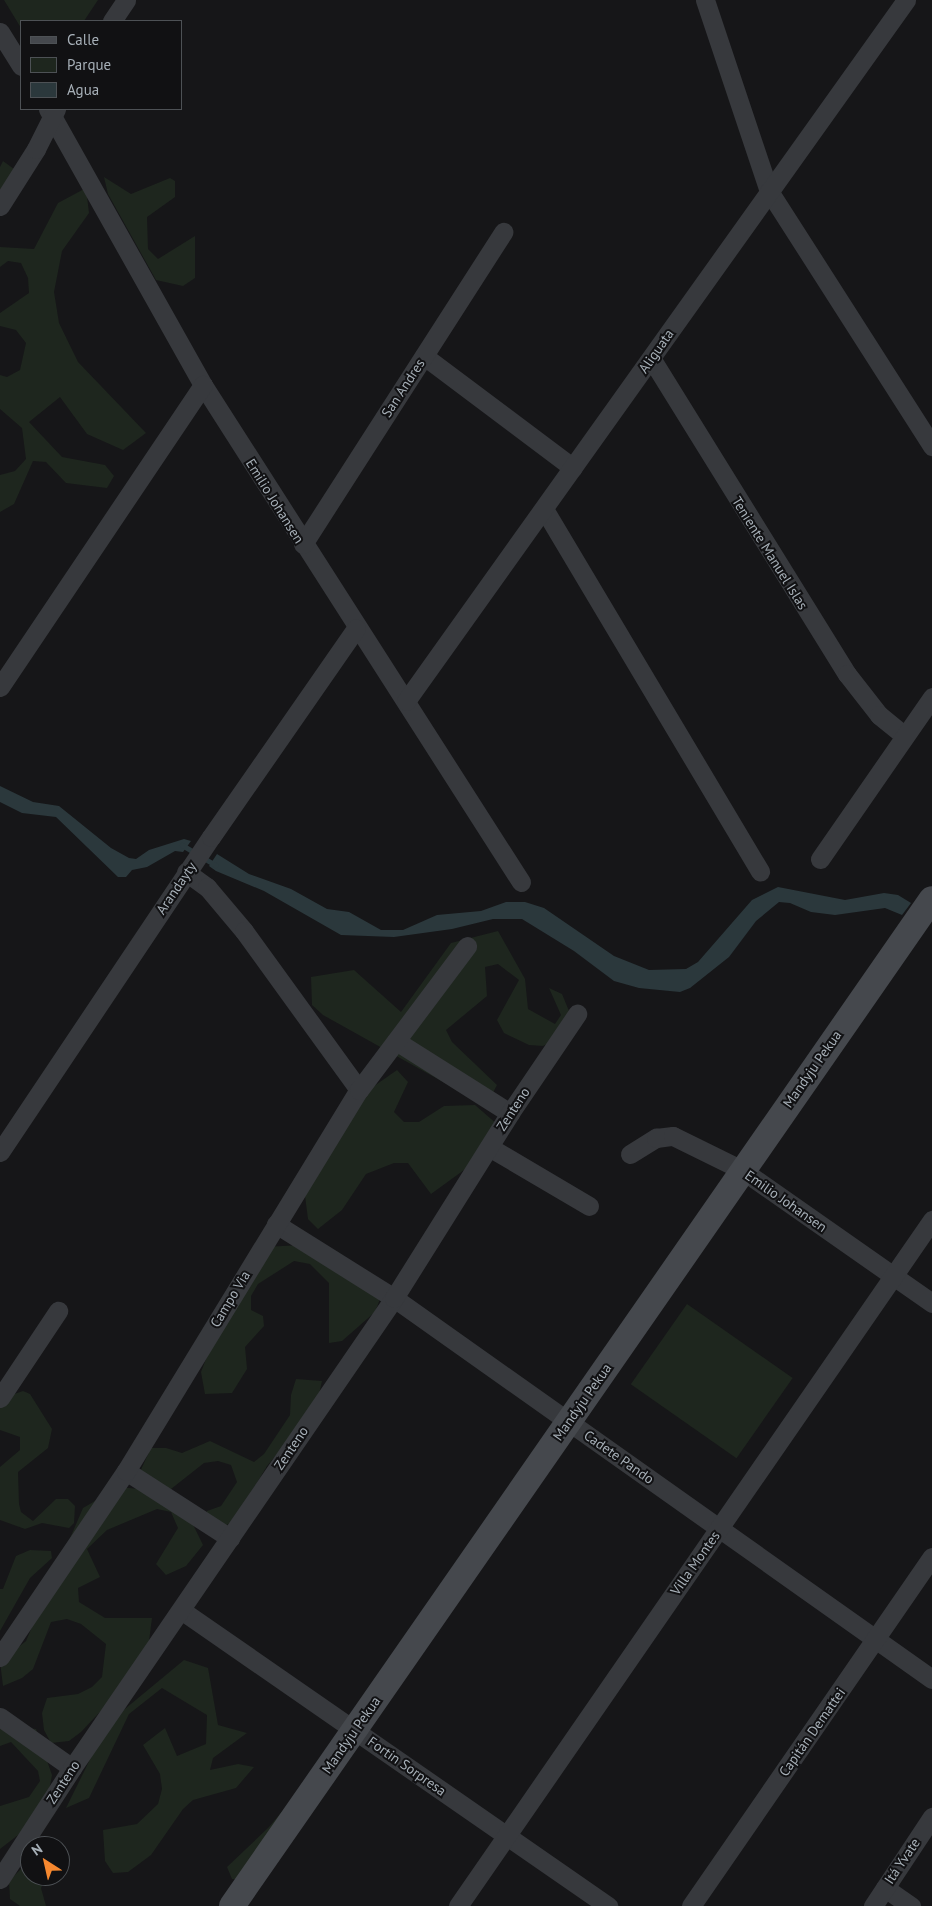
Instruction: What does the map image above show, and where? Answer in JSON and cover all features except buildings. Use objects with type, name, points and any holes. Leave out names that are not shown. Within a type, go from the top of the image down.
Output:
[{"type":"street","points":[[113,20],[126,0]]},
{"type":"street","points":[[705,0],[769,192],[932,446]]},
{"type":"street","name":"Aliguata","points":[[406,700],[906,0]]},
{"type":"street","points":[[0,32],[20,64]]},
{"type":"street","points":[[0,206],[36,148],[52,111]]},
{"type":"street","name":"Emilio Johansen","points":[[52,111],[203,385],[356,628],[406,700],[521,882]]},
{"type":"street","name":"San Andres","points":[[303,544],[503,232]]},
{"type":"street","points":[[424,356],[573,468]]},
{"type":"street","name":"Teniente Manuel Islas","points":[[651,358],[847,674],[879,715],[905,736]]},
{"type":"street","points":[[0,687],[203,385]]},
{"type":"street","points":[[544,509],[760,872]]},
{"type":"street","name":"Arandayty","points":[[0,1152],[211,837],[356,628]]},
{"type":"street","points":[[820,859],[905,736],[929,709]]},
{"type":"street","points":[[189,870],[244,931],[359,1090]]},
{"type":"street","name":"Mandyju Pekua","points":[[232,1906],[742,1170],[932,900]]},
{"type":"street","name":"Campo Via","points":[[0,1657],[126,1471],[359,1090],[467,946]]},
{"type":"street","name":"Zenteno","points":[[0,1879],[72,1768],[394,1298],[510,1113],[577,1014]]},
{"type":"street","points":[[396,1041],[510,1113]]},
{"type":"street","name":"Emilio Johansen","points":[[630,1154],[656,1138],[673,1136],[742,1170],[932,1303]]},
{"type":"street","points":[[489,1147],[589,1206]]},
{"type":"street","name":"Villa Montes","points":[[458,1906],[932,1220]]},
{"type":"street","name":"Cadete Pando","points":[[276,1224],[394,1298],[932,1679]]},
{"type":"street","points":[[0,1398],[58,1311]]},
{"type":"street","points":[[126,1471],[230,1538]]},
{"type":"street","name":"Capitán Demattei","points":[[691,1906],[932,1557]]},
{"type":"street","name":"Fortin Sorpresa","points":[[181,1610],[608,1906]]},
{"type":"street","points":[[0,1718],[72,1768]]},
{"type":"street","name":"Itá Yvate","points":[[873,1906],[932,1817]]},
{"type":"street","points":[[885,1888],[911,1906]]},
{"type":"green space","points":[[4,0],[98,0],[85,20],[20,20],[20,26]]},
{"type":"green space","points":[[3,161],[14,169],[0,205],[0,167]]},
{"type":"green space","points":[[104,177],[131,194],[170,178],[175,181],[175,197],[147,217],[148,249],[158,259],[195,236],[195,278],[183,286],[156,280],[108,194]]},
{"type":"green space","points":[[86,188],[89,213],[62,251],[54,292],[59,323],[78,362],[146,433],[123,450],[87,434],[60,397],[29,422],[62,457],[105,465],[114,476],[107,488],[66,483],[46,462],[33,461],[14,504],[0,512],[0,475],[15,471],[26,459],[22,428],[0,409],[0,375],[7,377],[20,370],[26,343],[16,330],[0,326],[0,313],[29,293],[28,278],[21,263],[8,261],[0,267],[0,247],[34,249],[58,203]]},
{"type":"green space","points":[[498,931],[525,979],[528,1009],[555,1024],[561,1015],[549,988],[562,994],[574,1023],[568,1035],[543,1046],[529,1045],[504,1033],[497,1020],[519,980],[498,964],[485,967],[487,996],[446,1030],[452,1042],[497,1085],[486,1106],[323,1015],[312,1005],[311,977],[354,970],[401,1012],[451,943]]},
{"type":"green space","points":[[397,1070],[408,1082],[394,1112],[404,1122],[419,1122],[444,1106],[475,1105],[498,1125],[504,1141],[431,1194],[408,1163],[394,1163],[366,1174],[342,1210],[318,1229],[308,1219],[304,1188],[357,1098]]},
{"type":"green space","points":[[322,1244],[338,1252],[373,1283],[380,1299],[375,1312],[342,1341],[329,1343],[329,1283],[310,1264],[294,1261],[258,1284],[251,1296],[251,1310],[263,1316],[264,1326],[245,1347],[247,1369],[232,1393],[205,1394],[201,1372],[230,1298],[263,1247]]},
{"type":"green space","points":[[687,1304],[793,1378],[736,1458],[631,1384]]},
{"type":"green space","points":[[296,1379],[322,1381],[316,1407],[267,1466],[234,1521],[219,1529],[204,1526],[207,1511],[221,1506],[237,1482],[231,1465],[218,1461],[204,1463],[171,1489],[184,1506],[203,1545],[186,1566],[166,1575],[156,1564],[178,1528],[171,1512],[157,1509],[107,1530],[87,1549],[100,1577],[78,1588],[79,1602],[105,1618],[152,1618],[149,1641],[113,1698],[81,1732],[69,1741],[51,1743],[44,1730],[42,1713],[47,1698],[78,1694],[92,1687],[102,1677],[106,1644],[81,1624],[67,1619],[51,1622],[33,1669],[22,1678],[3,1686],[0,1662],[26,1641],[83,1508],[119,1487],[149,1490],[137,1478],[151,1448],[166,1448],[182,1453],[210,1441],[254,1462],[264,1454],[290,1415],[291,1395]]},
{"type":"green space","points":[[23,1391],[30,1394],[52,1429],[48,1448],[18,1472],[21,1512],[33,1521],[56,1499],[68,1499],[75,1506],[74,1523],[69,1528],[42,1523],[25,1529],[0,1520],[0,1467],[20,1450],[20,1437],[0,1430],[0,1399]]},
{"type":"green space","points":[[30,1550],[51,1551],[52,1558],[30,1578],[0,1631],[0,1589],[3,1589],[16,1556]]},
{"type":"green space","points":[[184,1660],[208,1668],[218,1725],[247,1733],[213,1758],[210,1770],[238,1764],[254,1767],[236,1788],[193,1800],[183,1809],[151,1855],[128,1872],[113,1873],[105,1861],[103,1830],[137,1824],[158,1804],[162,1789],[160,1774],[143,1745],[165,1728],[177,1756],[206,1744],[207,1715],[162,1688],[129,1714],[89,1798],[66,1808],[108,1723]]},
{"type":"green space","points":[[0,1725],[36,1729],[52,1775],[47,1802],[31,1825],[0,1849],[0,1806],[29,1797],[40,1781],[38,1771],[11,1742],[0,1746]]},
{"type":"green space","points":[[294,1797],[246,1880],[232,1879],[227,1867],[269,1827]]},
{"type":"green space","points":[[20,1870],[20,1886],[42,1886],[46,1906],[20,1906],[10,1899],[9,1881]]},
{"type":"water","points":[[0,786],[33,802],[59,806],[111,848],[129,858],[136,859],[149,850],[184,839],[191,841],[183,852],[175,851],[147,867],[132,870],[126,877],[118,877],[56,817],[22,813],[0,802]]},
{"type":"water","points":[[217,854],[249,874],[291,889],[327,909],[349,912],[381,930],[403,930],[437,915],[481,911],[506,902],[525,902],[544,908],[614,956],[649,970],[686,969],[698,962],[752,900],[778,887],[845,900],[884,893],[898,895],[911,903],[902,915],[885,908],[835,915],[811,912],[790,903],[779,902],[756,921],[729,957],[690,988],[680,992],[639,988],[614,981],[574,951],[522,919],[493,919],[452,929],[394,937],[341,935],[264,891],[216,871],[209,866]]},
{"type":"waterway","points":[[182,845],[215,865]]}]
